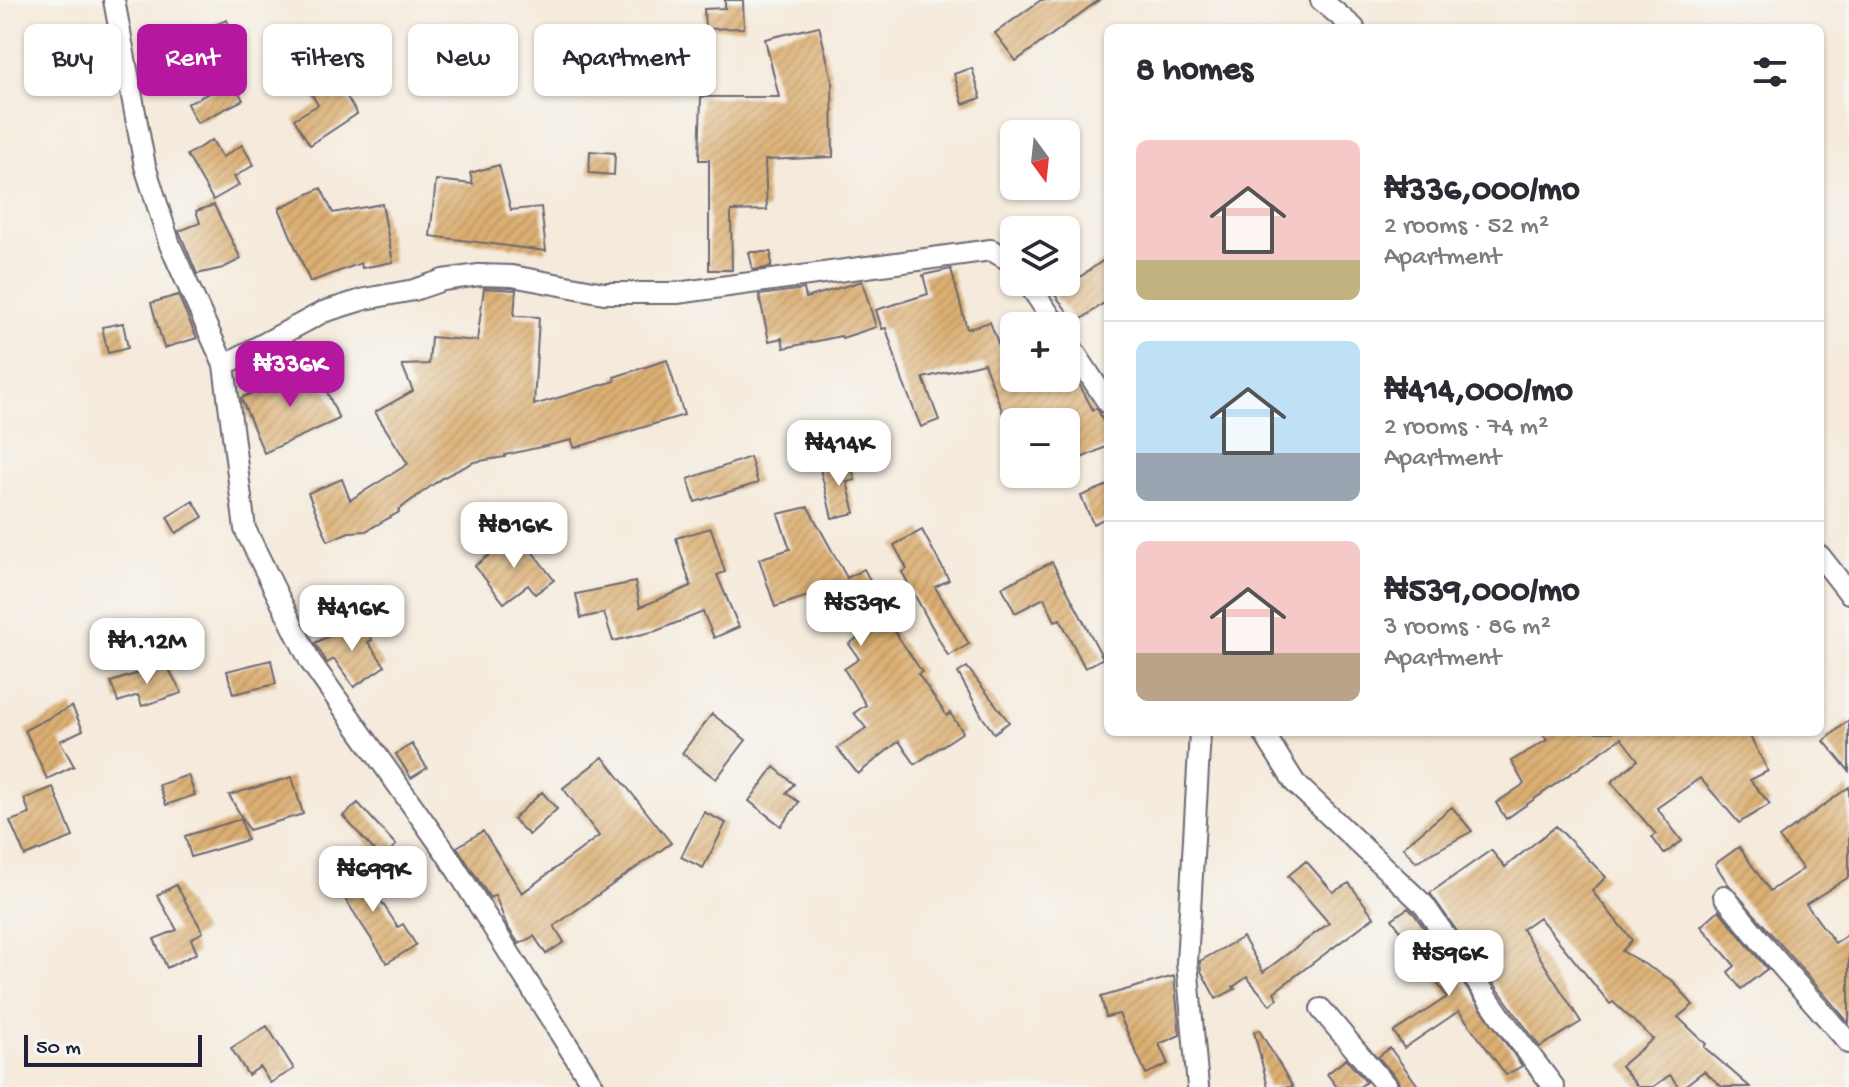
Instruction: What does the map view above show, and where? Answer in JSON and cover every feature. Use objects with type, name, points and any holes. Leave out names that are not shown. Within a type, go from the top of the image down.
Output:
[{"type":"street","points":[[114,0],[145,166],[170,245],[224,365],[245,529],[310,661],[446,853],[594,1087]]},
{"type":"street","points":[[1321,0],[1349,24]]},
{"type":"street","points":[[224,365],[323,312],[443,280],[479,275],[512,276],[604,293],[677,293],[991,250],[1000,255]]},
{"type":"street","points":[[1080,360],[1104,397]]},
{"type":"street","points":[[1824,561],[1849,593]]},
{"type":"street","points":[[1198,1087],[1187,963],[1200,736]]},
{"type":"street","points":[[1266,736],[1295,783],[1424,905],[1501,1017],[1554,1087]]},
{"type":"street","points":[[1724,896],[1849,1043]]},
{"type":"street","points":[[1321,1009],[1387,1087]]},
{"type":"building","points":[[725,0],[743,0],[744,28],[716,29],[716,24],[705,24],[704,9],[725,8]]},
{"type":"building","points":[[1041,0],[1099,0],[1016,61],[995,33]]},
{"type":"building","points":[[819,26],[832,80],[833,157],[765,160],[767,210],[731,211],[732,270],[709,270],[709,160],[699,160],[701,97],[779,97],[765,39]]},
{"type":"building","points":[[972,68],[981,98],[963,104],[954,74]]},
{"type":"building","points":[[203,96],[241,96],[243,100],[197,123],[187,104]]},
{"type":"building","points":[[313,96],[346,96],[357,114],[310,145],[294,119],[318,105]]},
{"type":"building","points":[[212,140],[222,157],[242,145],[254,165],[234,177],[239,185],[213,200],[187,155]]},
{"type":"building","points":[[590,151],[615,153],[614,175],[589,173]]},
{"type":"building","points":[[499,165],[511,210],[541,207],[546,251],[430,236],[436,180],[473,184],[470,173]]},
{"type":"building","points":[[321,188],[333,213],[382,204],[393,262],[362,268],[361,263],[310,282],[279,208]]},
{"type":"building","points":[[214,205],[241,259],[223,268],[197,274],[179,231],[200,223],[196,211]]},
{"type":"building","points":[[749,252],[771,252],[771,267],[753,270]]},
{"type":"building","points":[[1104,260],[1104,303],[1080,320],[1080,312],[1068,312],[1056,296],[1080,296],[1080,277]]},
{"type":"building","points":[[951,269],[967,329],[990,322],[1000,349],[1000,392],[1080,392],[1080,386],[1104,423],[1104,448],[1080,459],[1080,408],[1001,408],[984,363],[923,378],[939,420],[921,427],[886,328],[882,329],[876,310],[928,294],[923,275]]},
{"type":"building","points":[[862,281],[876,327],[842,338],[784,348],[782,338],[769,341],[759,295],[804,289],[806,298]]},
{"type":"building","points":[[484,288],[516,290],[514,316],[539,317],[534,405],[615,381],[614,377],[667,360],[684,415],[574,448],[572,440],[474,462],[442,478],[399,512],[366,531],[349,532],[328,541],[308,493],[342,479],[350,500],[408,464],[375,412],[413,391],[402,365],[429,364],[431,337],[477,341]]},
{"type":"building","points":[[178,295],[197,338],[164,348],[151,303]]},
{"type":"building","points":[[123,323],[128,348],[108,353],[102,327]]},
{"type":"building","points":[[315,364],[339,419],[264,453],[241,398]]},
{"type":"building","points":[[750,457],[758,483],[695,502],[688,479]]},
{"type":"building","points":[[850,460],[855,480],[847,482],[855,513],[832,518],[820,468]]},
{"type":"building","points":[[1104,487],[1104,519],[1093,524],[1081,496]]},
{"type":"building","points":[[193,501],[203,517],[176,533],[167,517]]},
{"type":"building","points":[[808,507],[847,578],[864,569],[878,595],[872,598],[922,672],[918,674],[947,716],[950,713],[963,732],[915,764],[899,741],[858,774],[837,748],[866,728],[854,713],[866,705],[844,669],[859,659],[849,644],[860,636],[811,595],[775,607],[759,559],[790,549],[778,514]]},
{"type":"building","points":[[711,528],[725,572],[717,575],[739,627],[714,638],[703,612],[656,631],[613,641],[604,613],[581,618],[576,594],[635,582],[640,607],[691,586],[676,538]]},
{"type":"building","points":[[922,530],[949,580],[935,587],[969,644],[948,656],[902,572],[907,569],[894,545]]},
{"type":"building","points":[[518,533],[554,580],[535,594],[528,585],[504,603],[475,566]]},
{"type":"building","points":[[1052,562],[1103,658],[1085,668],[1060,619],[1055,621],[1044,598],[1015,613],[1002,587]]},
{"type":"building","points":[[361,620],[372,640],[368,642],[385,666],[354,687],[334,659],[327,663],[315,643]]},
{"type":"building","points":[[271,660],[276,684],[233,694],[227,671]]},
{"type":"building","points":[[166,664],[182,693],[142,706],[138,695],[118,702],[111,682]]},
{"type":"building","points":[[967,667],[1009,722],[994,733],[958,673]]},
{"type":"building","points":[[72,706],[83,730],[60,741],[74,766],[47,779],[25,730]]},
{"type":"building","points":[[712,714],[746,740],[716,779],[682,753]]},
{"type":"building","points":[[1849,720],[1849,771],[1824,741]]},
{"type":"building","points":[[1544,736],[1750,736],[1768,771],[1750,780],[1770,804],[1739,823],[1700,778],[1657,808],[1682,841],[1664,854],[1652,837],[1656,834],[1611,782],[1638,760],[1621,738],[1506,819],[1496,803],[1524,784],[1511,761],[1547,740]]},
{"type":"building","points":[[412,744],[427,768],[411,778],[396,754]]},
{"type":"building","points":[[603,757],[671,843],[554,926],[564,942],[546,954],[534,936],[519,944],[507,926],[495,895],[490,898],[457,847],[483,831],[522,893],[599,836],[563,788]]},
{"type":"building","points":[[774,767],[794,784],[786,793],[799,802],[781,826],[749,801]]},
{"type":"building","points":[[188,775],[195,795],[166,805],[159,785]]},
{"type":"building","points":[[292,777],[303,814],[249,830],[229,795]]},
{"type":"building","points":[[53,787],[73,837],[25,856],[10,821],[30,814],[24,799]]},
{"type":"building","points":[[1849,787],[1849,877],[1806,904],[1835,943],[1849,934],[1849,1023],[1728,884],[1715,864],[1739,847],[1770,891],[1803,869],[1779,838]]},
{"type":"building","points":[[542,792],[557,809],[529,835],[513,819]]},
{"type":"building","points":[[358,803],[396,845],[382,859],[343,816]]},
{"type":"building","points":[[1452,807],[1472,831],[1416,862],[1403,847]]},
{"type":"building","points":[[704,812],[726,823],[703,868],[681,857]]},
{"type":"building","points":[[241,819],[247,840],[191,857],[185,836]]},
{"type":"building","points":[[1556,826],[1606,877],[1592,891],[1632,940],[1622,951],[1673,981],[1693,1005],[1678,1017],[1706,1044],[1704,1047],[1750,1087],[1722,1087],[1704,1071],[1683,1087],[1679,1087],[1670,1075],[1653,1087],[1638,1087],[1621,1066],[1653,1039],[1613,1002],[1610,1004],[1539,917],[1522,929],[1581,1022],[1540,1047],[1430,893],[1491,850],[1505,867]]},
{"type":"building","points":[[1306,861],[1333,892],[1349,883],[1374,917],[1274,992],[1278,999],[1270,1005],[1247,977],[1233,987],[1235,989],[1216,999],[1201,971],[1200,961],[1243,937],[1263,972],[1329,923],[1288,876]]},
{"type":"building","points":[[356,863],[398,927],[403,924],[416,945],[387,963],[332,879]]},
{"type":"building","points":[[176,885],[203,932],[191,939],[197,953],[167,968],[154,939],[177,930],[157,895]]},
{"type":"building","points":[[1408,908],[1522,1066],[1506,1075],[1459,1011],[1404,1048],[1394,1032],[1447,997],[1392,919]]},
{"type":"building","points":[[1719,910],[1767,969],[1741,989],[1728,972],[1735,966],[1701,926]]},
{"type":"building","points":[[1174,976],[1180,1035],[1159,1044],[1168,1064],[1146,1074],[1119,1014],[1106,1017],[1101,997]]},
{"type":"building","points":[[267,1026],[294,1069],[270,1083],[260,1067],[248,1075],[231,1048]]},
{"type":"building","points":[[1259,1030],[1293,1087],[1268,1087],[1254,1032]]},
{"type":"building","points":[[1390,1048],[1419,1087],[1400,1087],[1378,1057]]},
{"type":"building","points":[[1346,1059],[1366,1082],[1359,1087],[1337,1087],[1327,1074]]}]
